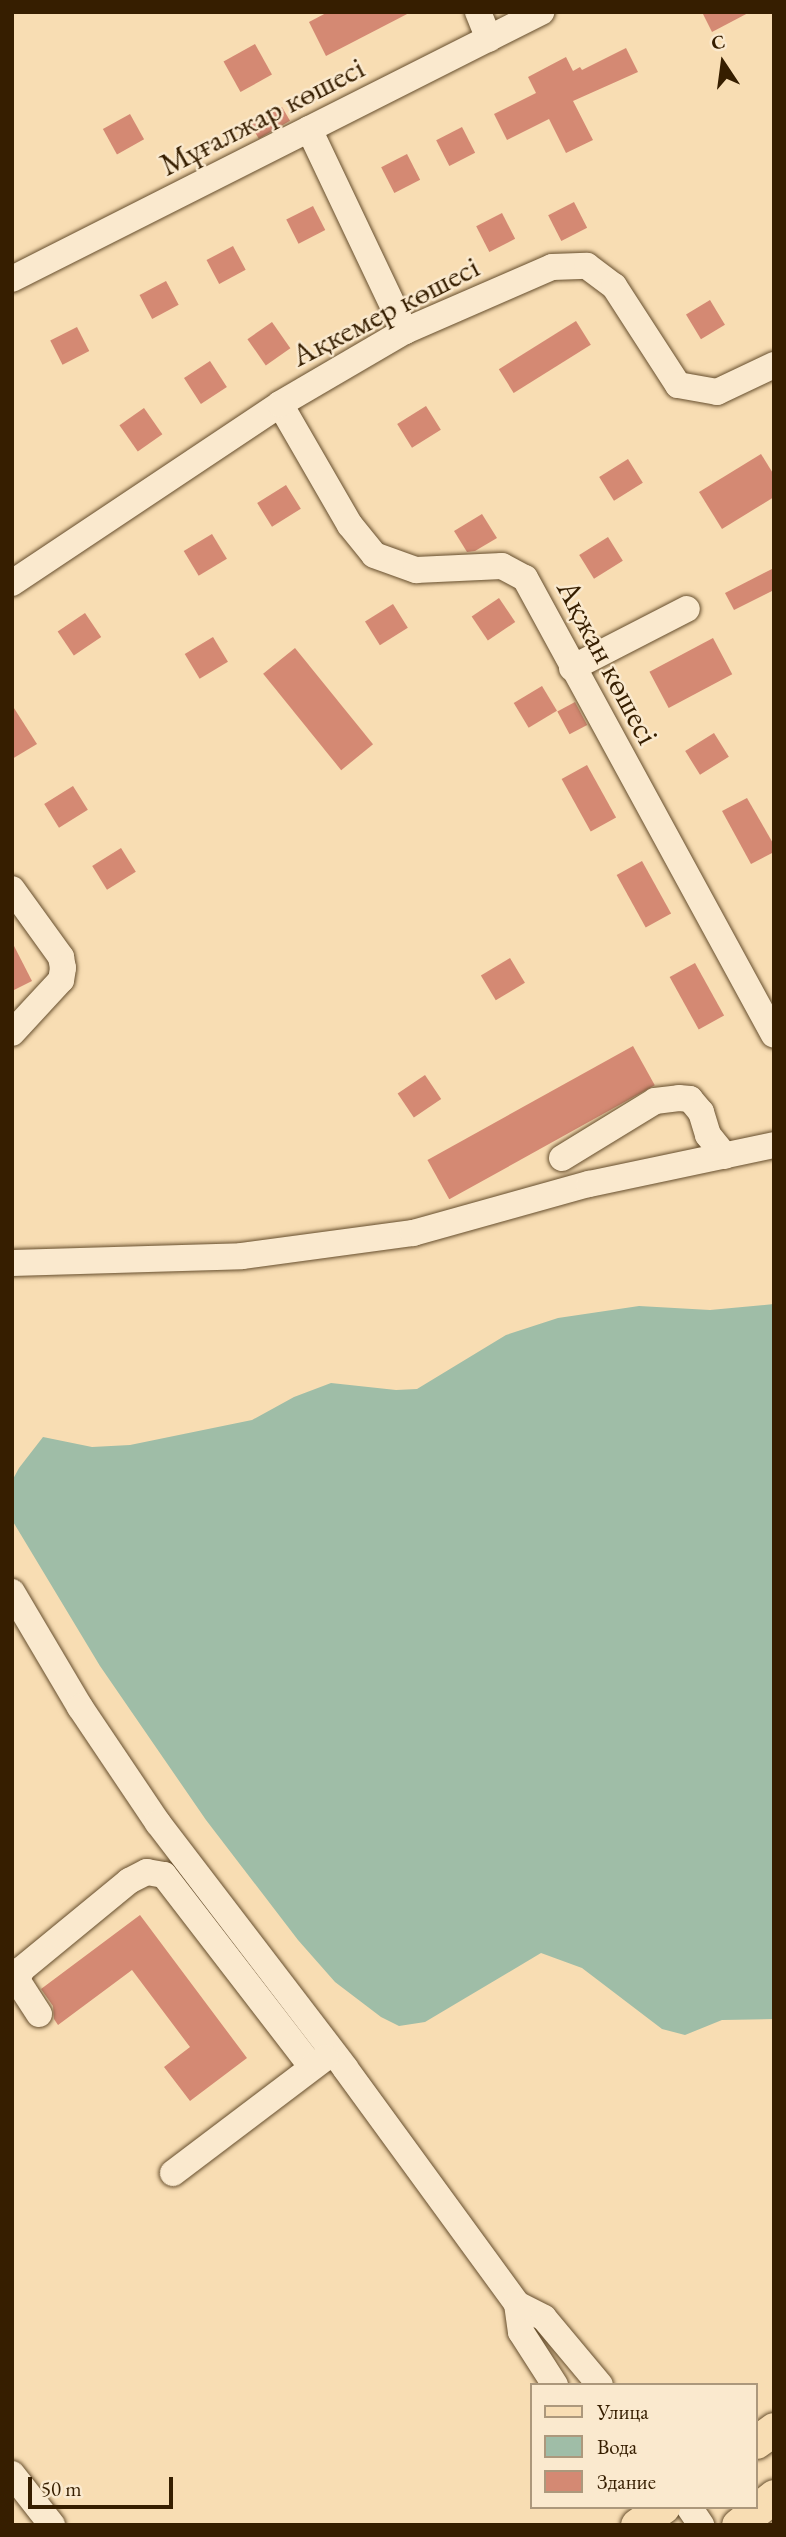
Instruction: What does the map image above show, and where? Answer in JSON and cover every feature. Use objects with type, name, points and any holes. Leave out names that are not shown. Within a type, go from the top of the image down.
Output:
[{"type":"main road","points":[[758,2441],[774,2429]]},
{"type":"main road","points":[[758,2509],[774,2496]]},
{"type":"main road","points":[[737,2525],[757,2509]]},
{"type":"street","points":[[478,12],[489,39]]},
{"type":"street","name":"Мұғалжар көшесі","points":[[12,279],[541,12]]},
{"type":"street","points":[[309,129],[405,331]]},
{"type":"street","name":"Ақкемер көшесі","points":[[12,583],[280,404],[405,331],[552,267],[587,266],[614,286],[678,385],[717,392],[774,365]]},
{"type":"street","name":"Ақжан көшесі","points":[[280,404],[351,525],[374,555],[416,570],[502,566],[525,578],[774,1035]]},
{"type":"street","points":[[572,668],[687,610]]},
{"type":"street","points":[[12,889],[61,957],[63,968],[61,979],[12,1033]]},
{"type":"street","points":[[562,1158],[655,1101],[679,1098],[690,1099],[701,1112],[708,1135],[725,1156]]},
{"type":"street","points":[[12,1263],[242,1256],[413,1233],[590,1184],[774,1144]]},
{"type":"street","points":[[12,1592],[80,1707],[322,2060]]},
{"type":"street","points":[[39,2014],[17,1980],[22,1969],[129,1881],[147,1872],[164,1875],[322,2060],[517,2304],[544,2318],[598,2383]]},
{"type":"street","points":[[173,2173],[322,2060]]},
{"type":"street","points":[[517,2304],[521,2332],[554,2383]]},
{"type":"street","points":[[12,2474],[52,2525]]},
{"type":"street","points":[[690,2509],[701,2525]]},
{"type":"water","points":[[774,1304],[774,2019],[722,2020],[685,2035],[662,2029],[582,1968],[541,1953],[425,2022],[399,2026],[381,2017],[335,1982],[298,1940],[206,1820],[100,1666],[12,1520],[12,1481],[19,1468],[43,1437],[92,1447],[130,1445],[252,1420],[294,1397],[331,1383],[396,1390],[417,1389],[506,1335],[558,1318],[639,1306],[710,1310]]},
{"type":"building","points":[[328,12],[411,12],[326,56],[309,22]]},
{"type":"building","points":[[702,12],[750,12],[712,32]]},
{"type":"building","points":[[255,44],[272,75],[240,92],[224,61]]},
{"type":"building","points":[[626,48],[638,72],[573,101],[593,140],[566,153],[549,119],[507,140],[494,114],[536,93],[528,77],[566,57],[573,71],[580,67],[582,70]]},
{"type":"building","points":[[282,107],[290,121],[259,139],[251,125]]},
{"type":"building","points":[[130,114],[144,139],[117,154],[103,129]]},
{"type":"building","points":[[462,127],[475,153],[449,166],[436,140]]},
{"type":"building","points":[[407,154],[420,180],[394,193],[381,167]]},
{"type":"building","points":[[574,202],[587,228],[561,241],[548,215]]},
{"type":"building","points":[[313,206],[325,230],[299,244],[286,220]]},
{"type":"building","points":[[502,213],[515,239],[489,252],[476,226]]},
{"type":"building","points":[[233,246],[246,270],[219,284],[207,260]]},
{"type":"building","points":[[166,281],[179,305],[152,319],[140,295]]},
{"type":"building","points":[[710,300],[725,325],[701,339],[686,314]]},
{"type":"building","points":[[576,321],[591,345],[514,393],[499,369]]},
{"type":"building","points":[[272,322],[290,348],[266,365],[247,339]]},
{"type":"building","points":[[77,327],[89,351],[63,365],[50,341]]},
{"type":"building","points":[[210,361],[227,387],[201,404],[184,378]]},
{"type":"building","points":[[426,406],[441,430],[412,448],[397,424]]},
{"type":"building","points":[[144,408],[162,434],[138,451],[119,425]]},
{"type":"building","points":[[761,454],[774,475],[774,497],[722,529],[699,492]]},
{"type":"building","points":[[628,459],[643,483],[614,501],[599,477]]},
{"type":"building","points":[[286,485],[301,509],[272,527],[257,503]]},
{"type":"building","points":[[482,514],[497,538],[475,551],[467,552],[454,531]]},
{"type":"building","points":[[212,534],[227,559],[199,576],[184,551]]},
{"type":"building","points":[[608,537],[623,561],[594,579],[579,555]]},
{"type":"building","points":[[774,568],[774,590],[734,610],[725,593]]},
{"type":"building","points":[[499,598],[515,622],[488,640],[472,616]]},
{"type":"building","points":[[393,604],[408,628],[380,645],[365,621]]},
{"type":"building","points":[[85,613],[101,637],[74,655],[58,631]]},
{"type":"building","points":[[213,637],[228,662],[200,679],[185,654]]},
{"type":"building","points":[[713,638],[732,674],[669,708],[649,672]]},
{"type":"building","points":[[295,648],[373,744],[341,770],[263,674]]},
{"type":"building","points":[[542,686],[557,711],[529,728],[514,703]]},
{"type":"building","points":[[575,702],[587,725],[570,734],[557,711]]},
{"type":"building","points":[[12,705],[37,744],[12,759]]},
{"type":"building","points":[[714,733],[729,757],[700,775],[685,751]]},
{"type":"building","points":[[587,765],[616,817],[591,832],[562,779]]},
{"type":"building","points":[[73,786],[88,810],[59,828],[44,804]]},
{"type":"building","points":[[747,798],[774,845],[774,852],[751,864],[722,811]]},
{"type":"building","points":[[121,848],[136,872],[107,890],[92,866]]},
{"type":"building","points":[[642,861],[671,913],[646,928],[617,875]]},
{"type":"building","points":[[12,942],[32,981],[12,991]]},
{"type":"building","points":[[510,958],[525,983],[496,1000],[481,976]]},
{"type":"building","points":[[695,963],[724,1015],[699,1030],[670,977]]},
{"type":"building","points":[[633,1046],[655,1085],[449,1199],[427,1160]]},
{"type":"building","points":[[425,1075],[441,1099],[414,1117],[398,1093]]},
{"type":"building","points":[[140,1915],[247,2058],[190,2101],[164,2067],[190,2047],[132,1970],[58,2025],[54,2019],[53,2006],[41,1989]]}]
